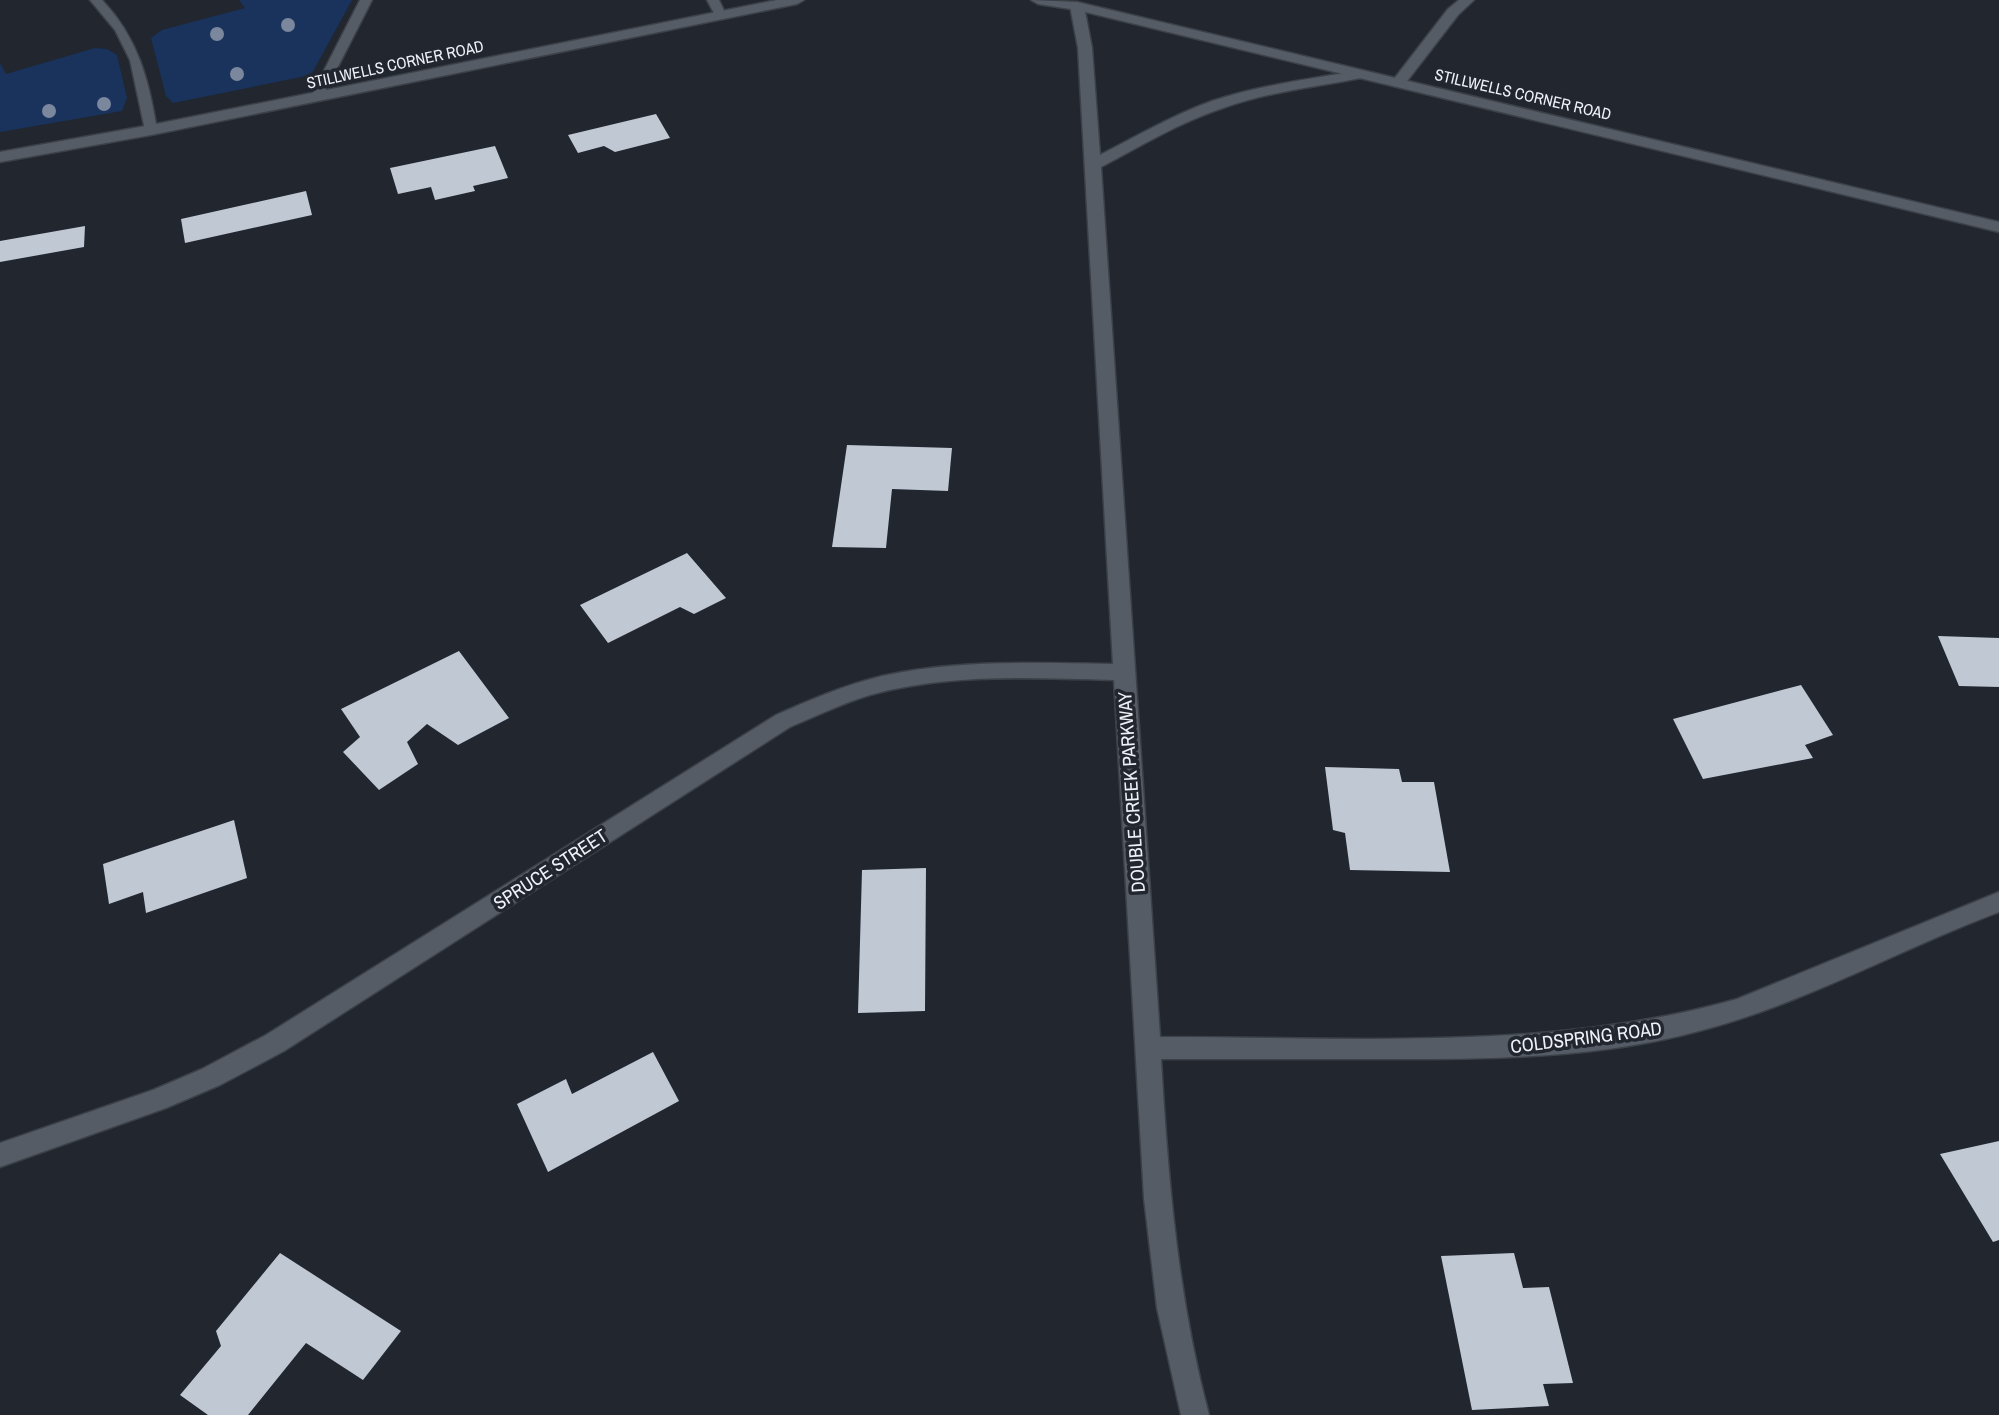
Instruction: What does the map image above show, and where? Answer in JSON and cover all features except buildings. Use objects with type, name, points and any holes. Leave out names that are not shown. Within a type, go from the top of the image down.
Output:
[{"type":"street","name":"STILLWELLS CORNER ROAD","points":[[0,157],[316,98],[797,0]]},
{"type":"street","name":"STILLWELLS CORNER ROAD","points":[[1038,0],[1077,6],[1399,82],[1999,227]]},
{"type":"street","points":[[1399,82],[1453,12],[1467,0]]},
{"type":"street","name":"DOUBLE CREEK PARKWAY","points":[[1077,6],[1085,48],[1093,165],[1122,672],[1149,1048],[1160,1246],[1187,1388],[1195,1415]]},
{"type":"street","points":[[1093,165],[1218,104],[1361,74]]},
{"type":"street","name":"SPRUCE STREET","points":[[0,1155],[157,1100],[211,1077],[275,1043],[783,721],[846,694],[883,684],[951,672],[1122,672]]},
{"type":"street","name":"COLDSPRING ROAD","points":[[1149,1048],[1493,1048],[1626,1036],[1700,1020],[1768,999],[1944,921],[1999,902]]},
{"type":"lane","points":[[96,0],[116,20],[131,43],[145,90],[151,130]]},
{"type":"lane","points":[[316,98],[366,0]]},
{"type":"lane","points":[[713,0],[720,15]]},
{"type":"shaded area","points":[[239,0],[352,0],[311,75],[173,103],[166,96],[151,38],[162,30],[245,8]]},
{"type":"shaded area","points":[[95,48],[107,49],[117,55],[127,98],[122,111],[0,132],[0,63],[6,74]]}]
